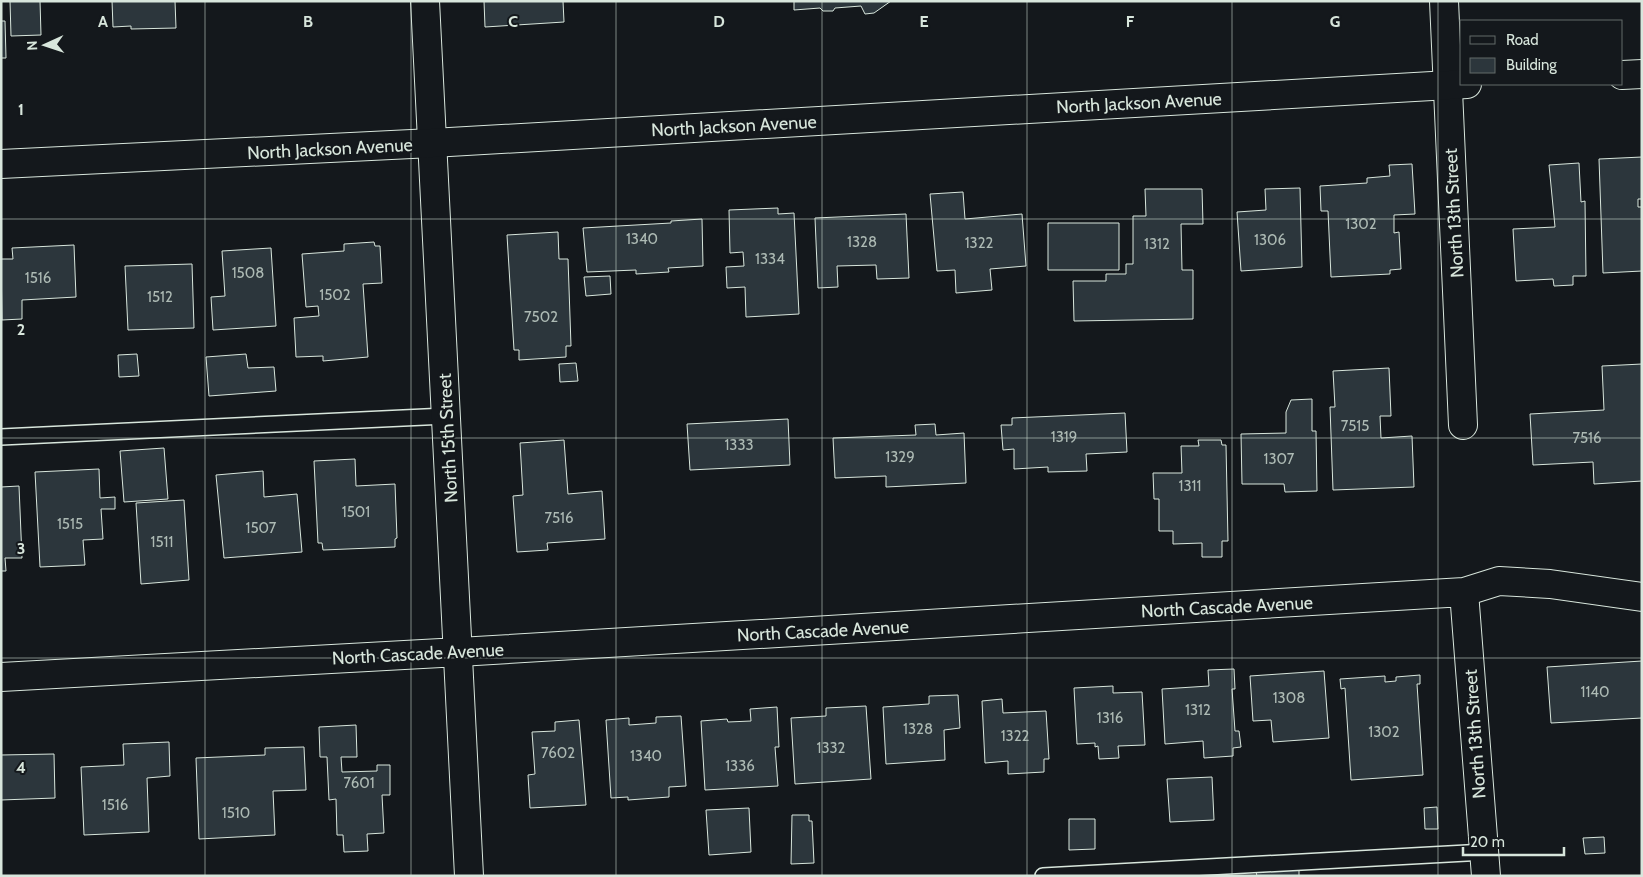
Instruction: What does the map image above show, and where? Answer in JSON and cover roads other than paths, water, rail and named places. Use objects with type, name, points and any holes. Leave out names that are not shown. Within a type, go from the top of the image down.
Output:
[{"type":"street","name":"North 15th Street","points":[[425,1],[470,876]]},
{"type":"street","name":"North 13th Street","points":[[1444,1],[1457,84],[1463,425]]},
{"type":"street","points":[[1623,75],[1642,74]]},
{"type":"street","name":"North Jackson Avenue","points":[[1,164],[432,144],[1457,84]]},
{"type":"street","name":"North Cascade Avenue","points":[[1,677],[459,652],[1464,592],[1499,582],[1550,584],[1642,597]]},
{"type":"street","name":"North 13th Street","points":[[1464,592],[1486,864]]},
{"type":"lane","points":[[1,437],[446,416]]},
{"type":"lane","points":[[1044,876],[1486,864]]}]
